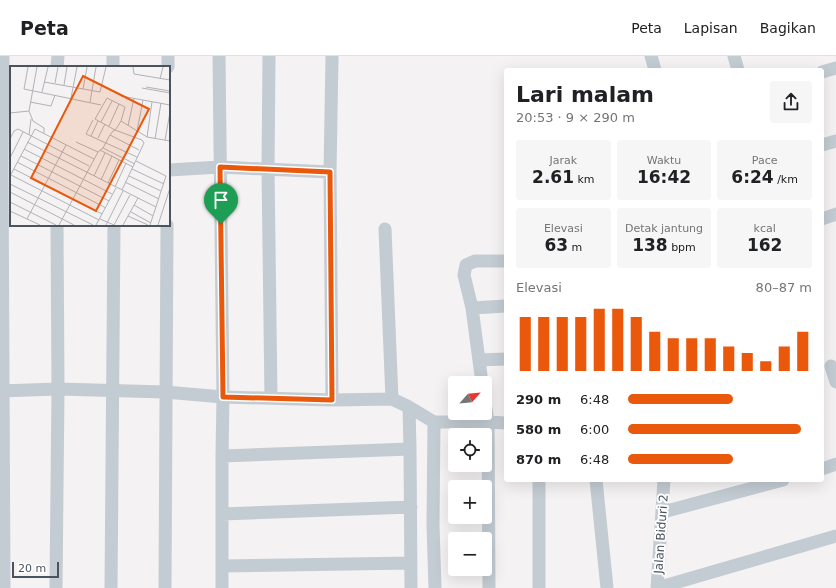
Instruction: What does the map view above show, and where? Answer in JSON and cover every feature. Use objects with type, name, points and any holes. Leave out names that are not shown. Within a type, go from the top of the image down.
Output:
[{"type":"street","points":[[3,56],[4,166],[2,391],[4,588]]},
{"type":"street","points":[[57,66],[58,56]]},
{"type":"street","points":[[219,56],[223,397],[222,588]]},
{"type":"street","points":[[269,56],[268,169],[271,398]]},
{"type":"street","points":[[332,56],[330,172],[332,400]]},
{"type":"street","points":[[651,56],[654,68]]},
{"type":"street","points":[[734,56],[737,68]]},
{"type":"street","points":[[824,71],[836,68]]},
{"type":"street","points":[[824,144],[836,141]]},
{"type":"street","points":[[170,170],[220,167],[330,172]]},
{"type":"street","points":[[824,217],[836,214]]},
{"type":"street","points":[[56,588],[58,389],[57,226]]},
{"type":"street","points":[[111,588],[114,226]]},
{"type":"street","points":[[165,588],[167,226]]},
{"type":"street","points":[[385,229],[392,399]]},
{"type":"street","points":[[481,376],[472,308],[464,275],[466,264],[475,261],[504,261]]},
{"type":"street","points":[[472,308],[504,306]]},
{"type":"street","points":[[479,360],[504,358]]},
{"type":"street","points":[[831,366],[836,382]]},
{"type":"street","points":[[2,391],[58,389],[112,392],[166,392],[223,397],[332,400],[392,399],[409,406],[434,422],[504,423]]},
{"type":"street","points":[[409,406],[411,588]]},
{"type":"street","points":[[434,422],[433,525],[435,588]]},
{"type":"street","points":[[488,422],[489,588]]},
{"type":"street","points":[[222,456],[410,449]]},
{"type":"street","points":[[824,468],[836,464]]},
{"type":"street","points":[[539,482],[539,588]]},
{"type":"street","points":[[596,482],[607,588]]},
{"type":"street","name":"Jalan Biduri 2","points":[[657,588],[664,482]]},
{"type":"street","points":[[663,512],[776,482]]},
{"type":"street","points":[[222,514],[411,507]]},
{"type":"street","points":[[657,588],[836,536]]},
{"type":"street","points":[[222,566],[411,563]]},
{"type":"route","points":[[220,167],[330,172],[332,400],[223,397],[221,224],[220,167]]}]
